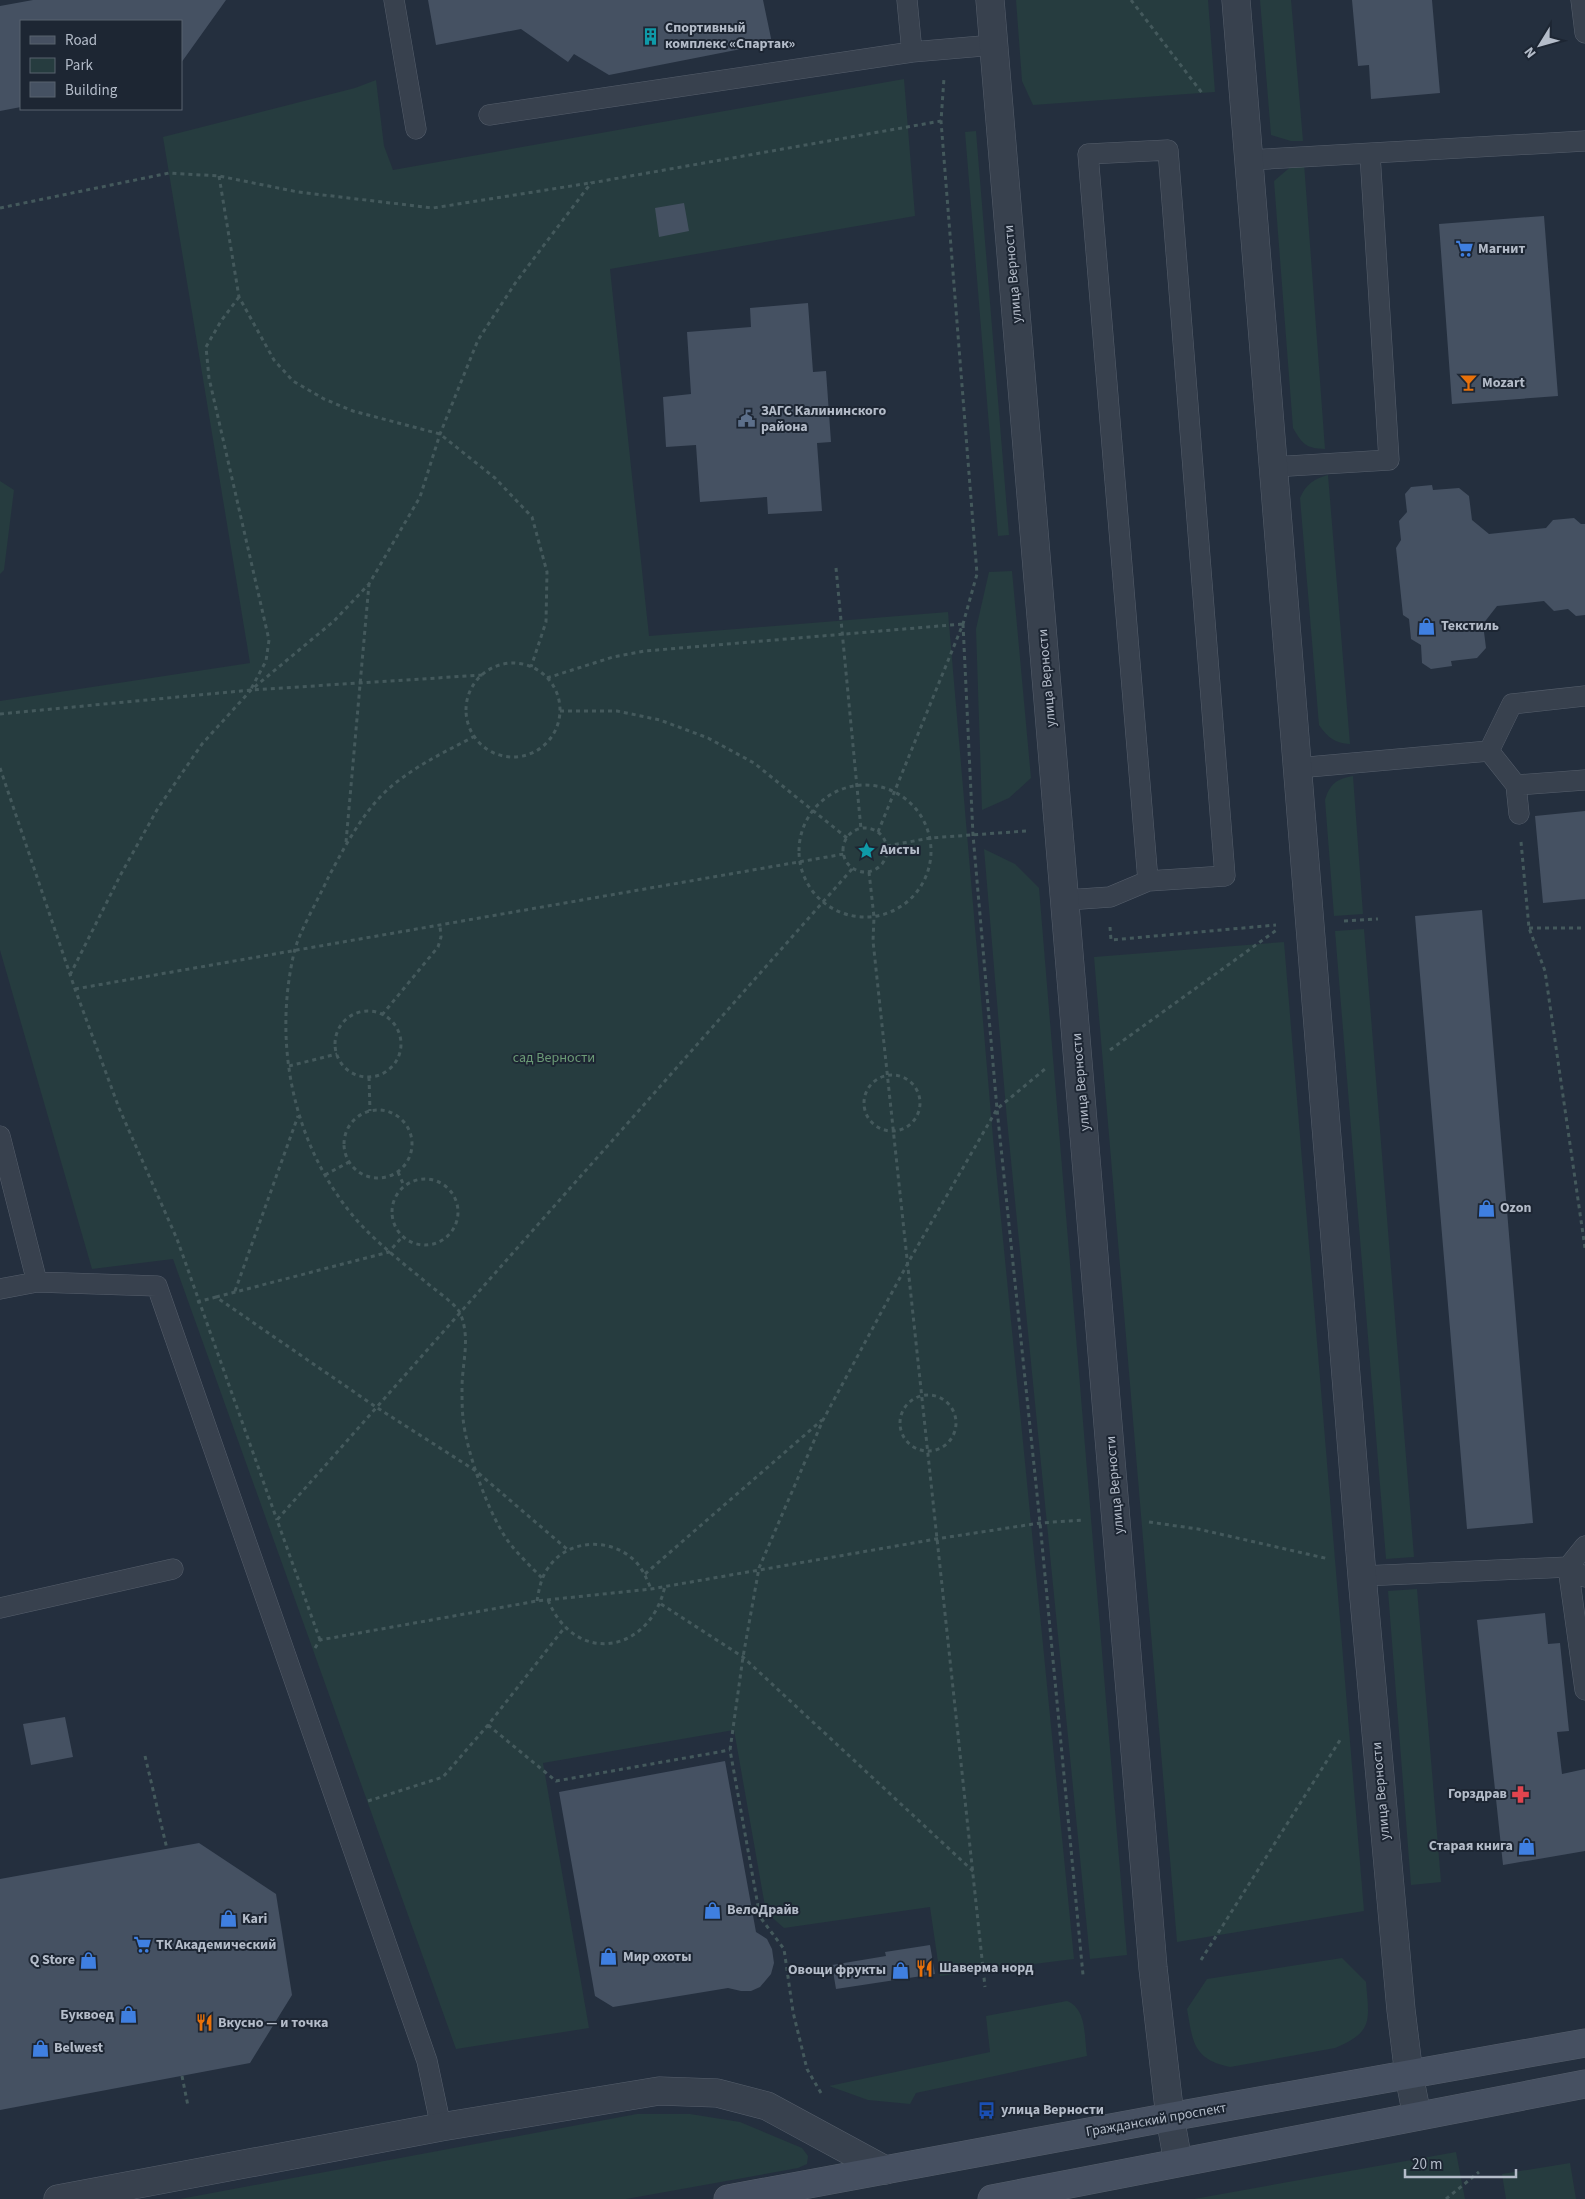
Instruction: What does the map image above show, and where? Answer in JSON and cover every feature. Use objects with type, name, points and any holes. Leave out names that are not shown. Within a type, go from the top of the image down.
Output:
[{"type":"main road","name":"Гражданский проспект","points":[[728,2199],[1170,2117],[1585,2043]]},
{"type":"main road","points":[[992,2199],[1585,2084]]},
{"type":"street","name":"улица Верности","points":[[990,0],[1153,1958],[1170,2117],[1178,2162]]},
{"type":"street","name":"улица Верности","points":[[1236,0],[1362,1576],[1400,2001],[1409,2075],[1417,2116]]},
{"type":"street","points":[[58,2199],[441,2127],[659,2090],[717,2093],[767,2106],[885,2170]]},
{"type":"lane","points":[[394,0],[416,129]]},
{"type":"lane","points":[[907,0],[912,52]]},
{"type":"lane","points":[[1581,0],[1585,33]]},
{"type":"lane","points":[[489,116],[912,52],[994,46]]},
{"type":"lane","points":[[1248,160],[1585,141]]},
{"type":"lane","points":[[1066,900],[1107,897],[1148,881],[1225,876],[1168,150],[1088,154],[1148,881]]},
{"type":"lane","points":[[1272,467],[1389,460],[1370,154]]},
{"type":"lane","points":[[1488,751],[1512,704],[1585,696]]},
{"type":"lane","points":[[1297,768],[1488,751]]},
{"type":"lane","points":[[1488,751],[1516,785],[1519,814]]},
{"type":"lane","points":[[1516,785],[1585,780]]},
{"type":"lane","points":[[0,1136],[37,1282]]},
{"type":"lane","points":[[0,1290],[37,1282],[157,1286],[427,2061],[441,2127]]},
{"type":"lane","points":[[1585,1546],[1568,1566],[1585,1690]]},
{"type":"lane","points":[[1362,1576],[1568,1566],[1585,1577]]},
{"type":"lane","points":[[0,1608],[173,1569]]},
{"type":"path","points":[[1131,0],[1202,93]]},
{"type":"path","points":[[878,832],[962,624],[977,574],[941,121],[945,49]]},
{"type":"path","points":[[0,208],[169,173],[220,176],[298,192],[433,208],[590,183],[941,121]]},
{"type":"path","points":[[220,176],[239,297],[274,360],[293,381],[324,399],[353,411],[440,434],[495,478],[532,517],[547,572],[546,622],[531,667]]},
{"type":"path","points":[[70,975],[121,874],[158,808],[202,744],[251,690],[334,621],[369,584],[420,497],[440,434],[478,340],[516,282],[590,183]]},
{"type":"path","points":[[239,297],[221,321],[206,347],[209,378],[269,640],[266,660],[251,690]]},
{"type":"path","points":[[836,568],[861,828]]},
{"type":"path","points":[[346,842],[369,584]]},
{"type":"path","points":[[547,678],[613,658],[644,651],[962,624]]},
{"type":"path","points":[[962,624],[973,835],[997,1109],[1040,1523],[1083,1975]]},
{"type":"path","points":[[506,664],[519,664],[531,667],[547,678],[555,688],[560,711],[557,726],[549,740],[530,753],[515,757],[500,755],[486,748],[475,736],[467,715],[467,701],[473,686],[482,675],[493,668],[506,664]]},
{"type":"path","points":[[0,714],[251,690],[482,675]]},
{"type":"path","points":[[560,711],[616,711],[660,720],[700,735],[754,763],[847,838]]},
{"type":"path","points":[[475,736],[420,764],[384,793],[346,842],[294,951],[286,996],[285,1031],[298,1116],[325,1176],[342,1202],[362,1227],[460,1311],[467,1339],[462,1376],[463,1420],[476,1471],[489,1506],[510,1543],[542,1578]]},
{"type":"path","points":[[0,768],[75,989],[119,1108],[177,1239],[320,1640],[537,1601],[651,1589],[760,1568],[1040,1523],[1117,1518],[1198,1529],[1336,1561]]},
{"type":"path","points":[[857,784],[870,784],[895,791],[908,800],[926,823],[930,838],[930,865],[919,890],[899,908],[874,917],[847,915],[834,910],[823,902],[807,884],[799,861],[800,833],[813,809],[825,797],[840,789],[857,784]]},
{"type":"path","points":[[1519,814],[1529,928],[1545,971],[1585,1248]]},
{"type":"path","points":[[861,828],[878,832],[884,838],[886,846],[887,854],[883,862],[869,872],[853,868],[847,862],[844,854],[844,845],[847,838],[861,828]]},
{"type":"path","points":[[886,846],[930,838],[1060,829]]},
{"type":"path","points":[[75,989],[844,854]]},
{"type":"path","points":[[278,1520],[376,1406],[853,868]]},
{"type":"path","points":[[869,872],[874,917],[873,941],[892,1131],[909,1261],[936,1539],[985,1986]]},
{"type":"path","points":[[1104,1054],[1284,925],[1111,940],[1107,897]]},
{"type":"path","points":[[1337,921],[1378,919]]},
{"type":"path","points":[[382,1014],[438,947],[441,937],[440,926]]},
{"type":"path","points":[[1529,928],[1585,928]]},
{"type":"path","points":[[373,1011],[382,1014],[392,1022],[398,1032],[400,1042],[399,1053],[395,1062],[388,1070],[379,1075],[358,1075],[349,1071],[337,1054],[334,1044],[336,1038],[343,1023],[351,1015],[373,1011]]},
{"type":"path","points":[[289,1066],[337,1054]]},
{"type":"path","points":[[821,2093],[806,2069],[793,2012],[784,1949],[760,1917],[730,1750],[743,1657],[760,1568],[823,1420],[909,1261],[997,1109],[1046,1068]]},
{"type":"path","points":[[887,1074],[896,1074],[912,1083],[920,1100],[920,1109],[910,1125],[892,1131],[876,1127],[865,1114],[863,1106],[864,1097],[872,1082],[887,1074]]},
{"type":"path","points":[[369,1076],[370,1111]]},
{"type":"path","points":[[381,1110],[391,1113],[399,1118],[410,1135],[410,1156],[398,1172],[388,1177],[366,1176],[356,1170],[349,1162],[344,1152],[346,1131],[360,1115],[370,1111],[381,1110]]},
{"type":"path","points":[[234,1292],[298,1116]]},
{"type":"path","points":[[325,1176],[349,1162]]},
{"type":"path","points":[[398,1172],[404,1186]]},
{"type":"path","points":[[422,1179],[433,1180],[450,1190],[456,1198],[459,1208],[458,1219],[454,1229],[440,1243],[420,1246],[402,1237],[393,1221],[392,1211],[393,1202],[404,1186],[422,1179]]},
{"type":"path","points":[[199,1301],[389,1252],[402,1237]]},
{"type":"path","points":[[216,1297],[376,1406],[476,1471],[568,1550]]},
{"type":"path","points":[[931,1394],[947,1401],[953,1408],[957,1425],[951,1441],[937,1450],[928,1452],[920,1450],[906,1441],[900,1426],[900,1417],[908,1403],[922,1395],[931,1394]]},
{"type":"path","points":[[645,1574],[823,1420]]},
{"type":"path","points":[[537,1601],[542,1578],[553,1562],[568,1550],[583,1545],[612,1546],[625,1552],[645,1574],[651,1589]]},
{"type":"path","points":[[548,1600],[554,1615],[564,1627],[578,1637],[592,1642],[608,1644],[637,1634],[650,1623],[661,1604],[665,1586]]},
{"type":"path","points":[[661,1604],[743,1657],[974,1873]]},
{"type":"path","points":[[340,1810],[443,1777],[488,1725],[564,1627]]},
{"type":"path","points":[[488,1725],[556,1781],[730,1750]]},
{"type":"path","points":[[1202,1960],[1344,1734]]},
{"type":"path","points":[[145,1756],[167,1849]]},
{"type":"path","points":[[182,2076],[188,2106]]},
{"type":"path","points":[[1446,2199],[1479,2172]]},
{"type":"green space","points":[[1016,0],[1208,0],[1215,92],[1033,105],[1022,81]]},
{"type":"green space","points":[[1260,0],[1291,0],[1303,141],[1291,141],[1271,135]]},
{"type":"green space","name":"сад Верности","points":[[904,79],[915,216],[610,269],[649,636],[948,612],[993,1138],[1074,1959],[940,1976],[930,1907],[784,1928],[766,1912],[734,1730],[543,1763],[589,2028],[456,2049],[173,1259],[92,1269],[0,950],[0,701],[250,663],[163,137],[355,88],[376,80],[384,146],[393,170]]},
{"type":"green space","points":[[976,131],[1009,535],[998,536],[965,132]]},
{"type":"green space","points":[[1304,163],[1325,449],[1309,446],[1293,428],[1274,181],[1294,164]]},
{"type":"green space","points":[[1328,475],[1350,744],[1332,739],[1319,725],[1300,498],[1311,483]]},
{"type":"green space","points":[[0,481],[14,490],[4,570],[0,574]]},
{"type":"green space","points":[[1012,571],[1031,778],[1009,798],[982,810],[976,629],[989,572]]},
{"type":"green space","points":[[1353,776],[1363,914],[1334,916],[1325,800],[1334,783]]},
{"type":"green space","points":[[984,849],[1015,864],[1039,888],[1127,1955],[1090,1959],[1007,1120]]},
{"type":"green space","points":[[1364,929],[1414,1557],[1386,1559],[1335,931]]},
{"type":"green space","points":[[1284,942],[1364,1911],[1177,1942],[1094,957]]},
{"type":"green space","points":[[1417,1589],[1441,1882],[1411,1885],[1388,1591]]},
{"type":"green space","points":[[1342,1958],[1366,1982],[1368,2006],[1368,2015],[1363,2030],[1348,2042],[1335,2048],[1230,2067],[1217,2064],[1208,2059],[1196,2047],[1187,2009],[1207,1979]]},
{"type":"green space","points":[[1067,2001],[1078,2010],[1081,2017],[1085,2032],[1087,2056],[916,2093],[910,2104],[868,2100],[829,2086],[990,2052],[986,2016]]},
{"type":"green space","points":[[637,2114],[690,2114],[740,2122],[802,2148],[808,2156],[807,2164],[798,2168],[626,2199],[180,2199]]},
{"type":"green space","points":[[1456,2152],[1465,2199],[1194,2199]]},
{"type":"green space","points":[[1570,2163],[1576,2199],[1506,2199],[1502,2174]]},
{"type":"building","points":[[33,0],[226,0],[182,62],[182,20],[20,20],[20,107],[0,111],[0,6]]},
{"type":"building","name":"Спортивный комплекс «Спартак»","points":[[428,0],[763,0],[772,43],[609,75],[574,54],[568,62],[521,29],[436,45]]},
{"type":"building","points":[[1352,0],[1432,0],[1440,93],[1371,99],[1369,65],[1358,66]]},
{"type":"building","points":[[684,203],[689,231],[659,237],[655,208]]},
{"type":"building","points":[[1544,216],[1558,396],[1452,404],[1439,224]]},
{"type":"building","name":"ЗАГС Калининского района","points":[[808,303],[813,372],[826,371],[831,442],[817,443],[822,511],[768,514],[767,497],[700,502],[696,445],[666,447],[663,397],[691,394],[687,332],[751,327],[750,308]]},
{"type":"building","points":[[1432,485],[1433,490],[1459,488],[1469,496],[1472,520],[1489,534],[1546,528],[1553,520],[1574,518],[1581,524],[1585,524],[1585,615],[1576,616],[1568,609],[1554,611],[1544,601],[1497,606],[1483,624],[1486,648],[1477,658],[1451,661],[1452,666],[1431,669],[1422,663],[1421,645],[1411,639],[1409,619],[1403,615],[1396,548],[1401,540],[1399,521],[1407,512],[1405,494],[1411,487]]},
{"type":"building","points":[[1585,811],[1585,899],[1543,903],[1535,816]]},
{"type":"building","points":[[1482,910],[1533,1523],[1467,1529],[1415,916]]},
{"type":"building","points":[[1545,1613],[1548,1644],[1560,1643],[1569,1731],[1557,1732],[1562,1774],[1585,1769],[1585,1851],[1503,1865],[1477,1620]]},
{"type":"building","points":[[65,1717],[73,1757],[31,1765],[23,1724]]},
{"type":"building","points":[[725,1761],[756,1932],[767,1939],[772,1949],[774,1963],[771,1974],[760,1987],[751,1991],[728,1988],[613,2007],[595,1996],[559,1792]]},
{"type":"building","name":"ТК Академический","points":[[199,1843],[276,1894],[292,1995],[250,2063],[0,2110],[0,1879]]},
{"type":"building","points":[[930,1945],[935,1974],[836,1989],[832,1965],[886,1956],[885,1952]]},
{"type":"place","name":"Спортивный комплекс «Спартак»","points":[[651,36]]},
{"type":"place","name":"Магнит","points":[[1464,249]]},
{"type":"place","name":"Mozart","points":[[1468,383]]},
{"type":"place","name":"ЗАГС Калининского района","points":[[747,419]]},
{"type":"place","name":"Текстиль","points":[[1427,626]]},
{"type":"place","name":"Аисты","points":[[866,850]]},
{"type":"place","name":"Ozon","points":[[1486,1208]]},
{"type":"place","name":"Горздрав","points":[[1521,1794]]},
{"type":"place","name":"Старая книга","points":[[1527,1846]]},
{"type":"place","name":"ВелоДрайв","points":[[713,1910]]},
{"type":"place","name":"Kari","points":[[228,1919]]},
{"type":"place","name":"ТК Академический","points":[[142,1945]]},
{"type":"place","name":"Мир охоты","points":[[609,1957]]},
{"type":"place","name":"Q Store","points":[[89,1960]]},
{"type":"place","name":"Шаверма норд","points":[[925,1968]]},
{"type":"place","name":"Овощи фрукты","points":[[900,1970]]},
{"type":"place","name":"Буквоед","points":[[128,2015]]},
{"type":"place","name":"Вкусно — и точка","points":[[204,2023]]},
{"type":"place","name":"Belwest","points":[[40,2048]]},
{"type":"place","name":"улица Верности","points":[[987,2110]]}]
